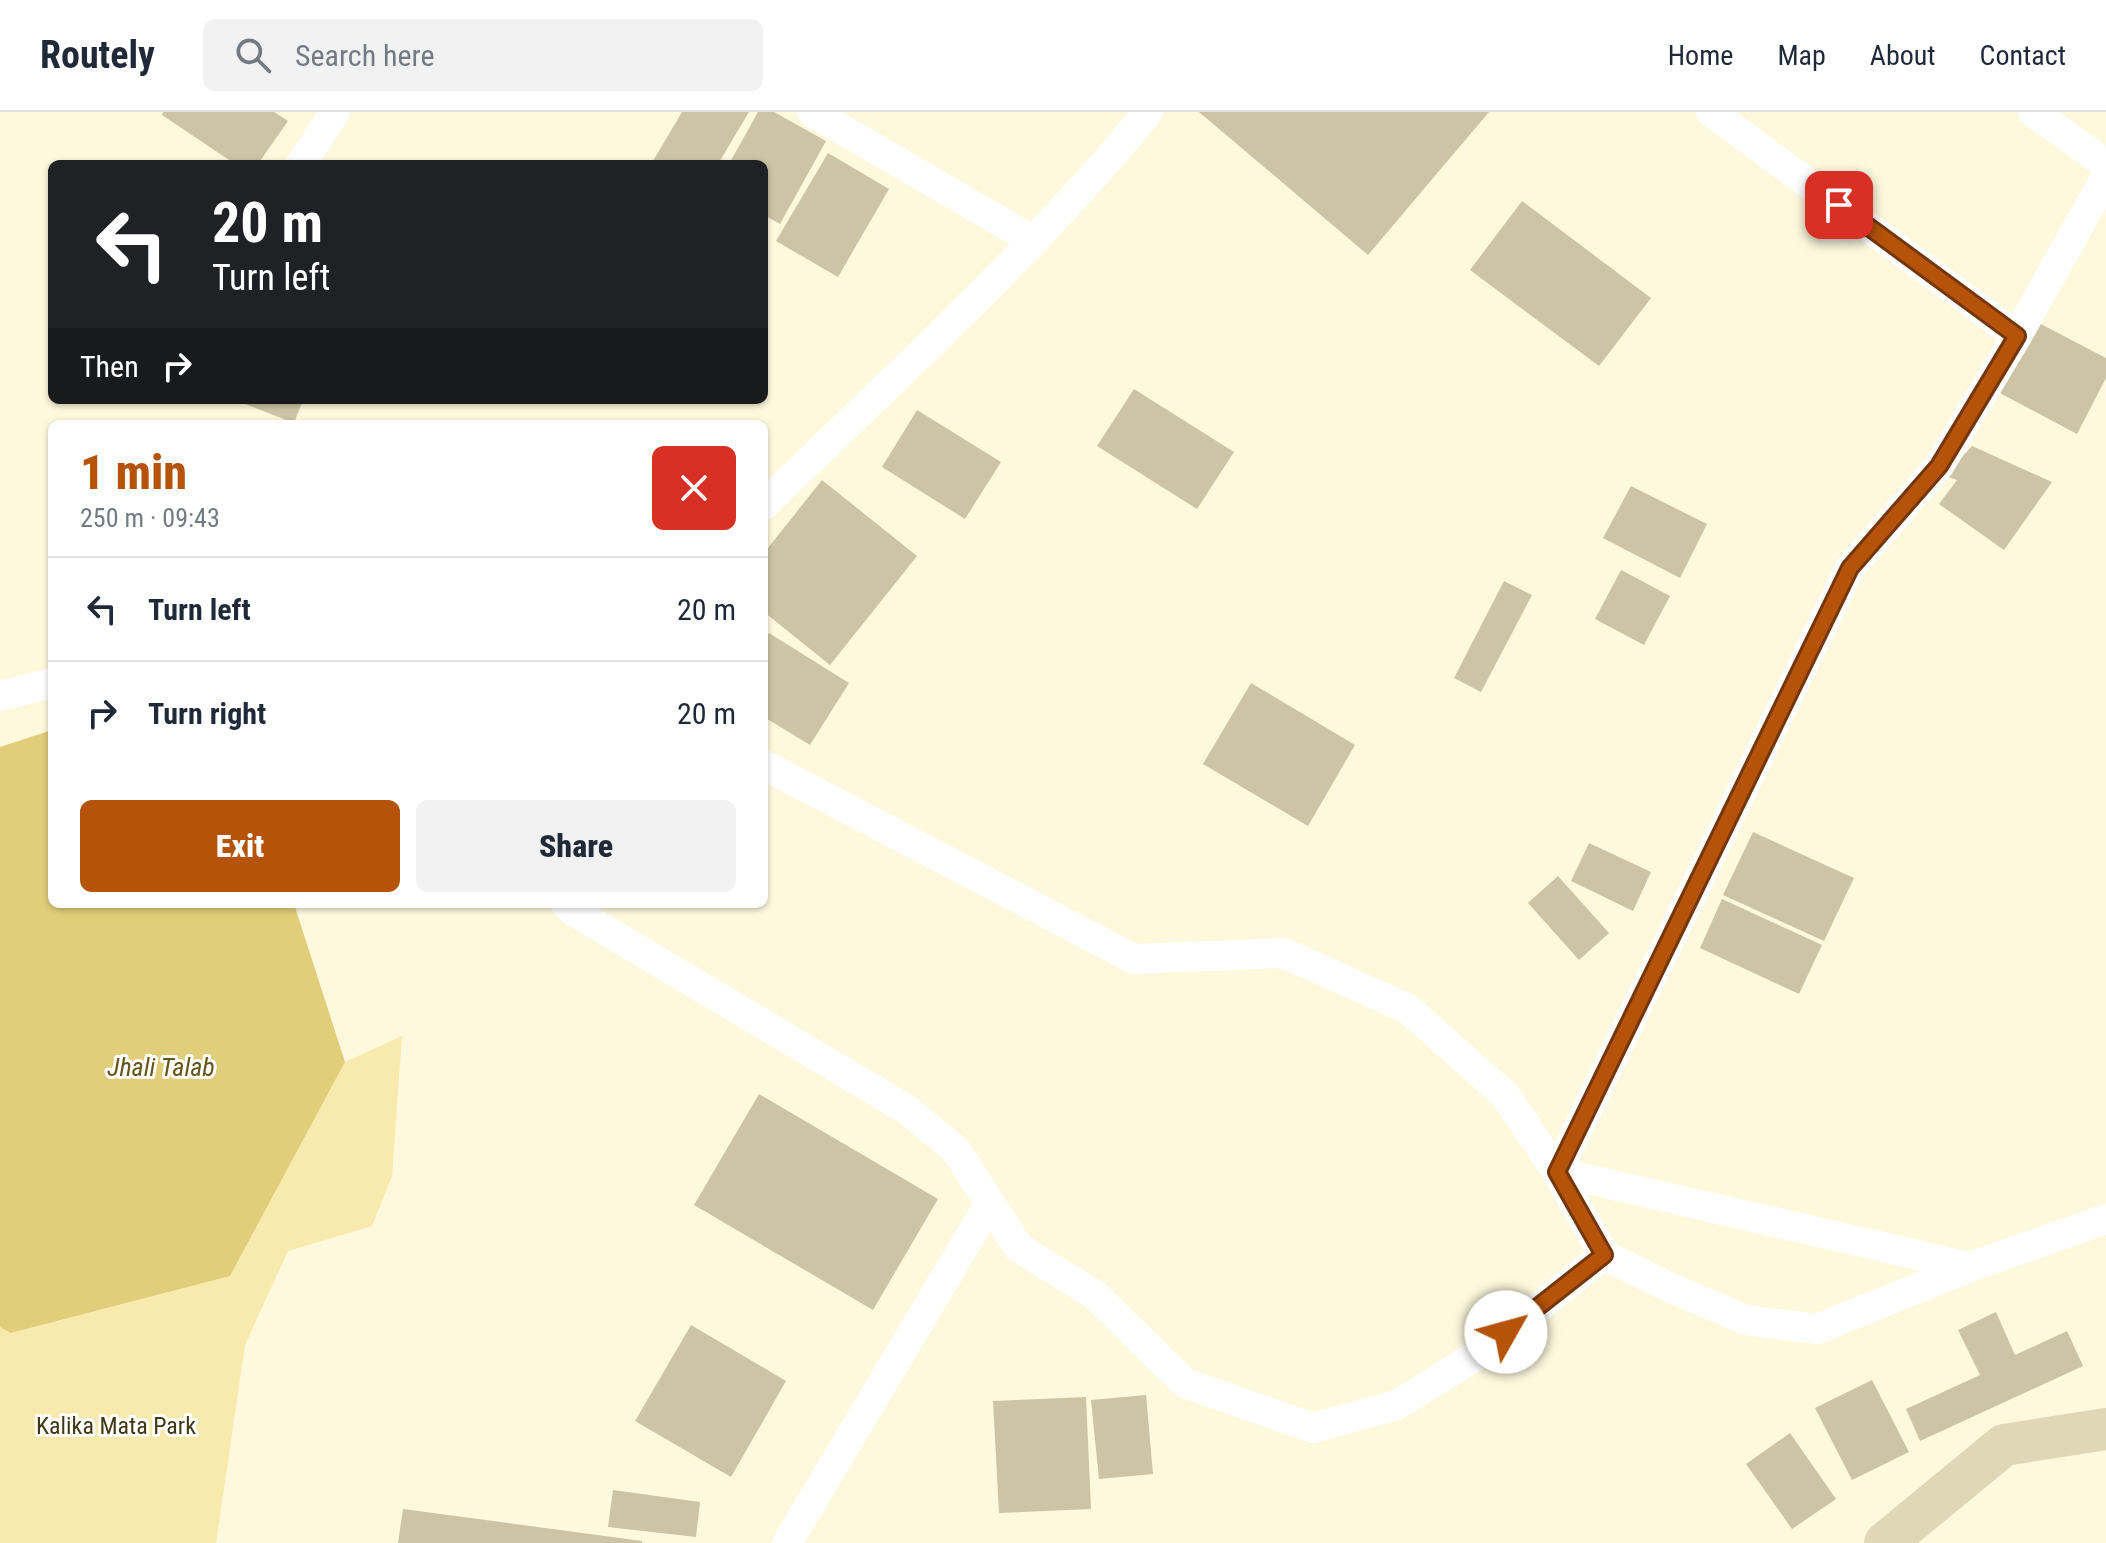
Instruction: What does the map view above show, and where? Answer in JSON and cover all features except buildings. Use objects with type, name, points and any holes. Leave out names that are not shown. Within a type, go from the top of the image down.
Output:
[{"type":"main road","points":[[1885,1543],[2004,1445],[2106,1429]]},
{"type":"street","points":[[304,160],[335,112]]},
{"type":"street","points":[[768,501],[1034,241],[1110,159],[1148,112]]},
{"type":"street","points":[[1711,112],[2017,336]]},
{"type":"street","points":[[2033,112],[2106,164]]},
{"type":"street","points":[[816,113],[1034,241]]},
{"type":"street","points":[[1557,1172],[1850,568],[1939,466],[2017,336],[2106,177]]},
{"type":"street","points":[[0,696],[48,684]]},
{"type":"street","points":[[768,767],[1134,959],[1284,953],[1408,1009],[1505,1095],[1557,1172],[1604,1255],[1746,1320],[1817,1329],[1970,1267],[2106,1219]]},
{"type":"street","points":[[572,908],[906,1109],[955,1149],[1019,1248],[1095,1295],[1185,1383],[1313,1428],[1397,1405],[1482,1352],[1604,1255]]},
{"type":"street","points":[[1557,1172],[1970,1267]]},
{"type":"street","points":[[787,1543],[990,1203]]},
{"type":"green space","name":"Kalika Mata Park","points":[[402,1036],[392,1176],[372,1226],[288,1251],[245,1345],[216,1543],[0,1543],[0,1327],[12,1333],[230,1276],[345,1062]]},
{"type":"water","name":"Jhali Talab","points":[[48,731],[48,908],[295,908],[345,1062],[230,1276],[11,1333],[0,1327],[0,747]]},
{"type":"route","points":[[1506,1332],[1604,1255],[1557,1172],[1850,568],[1939,466],[2017,336],[1839,205]]}]
